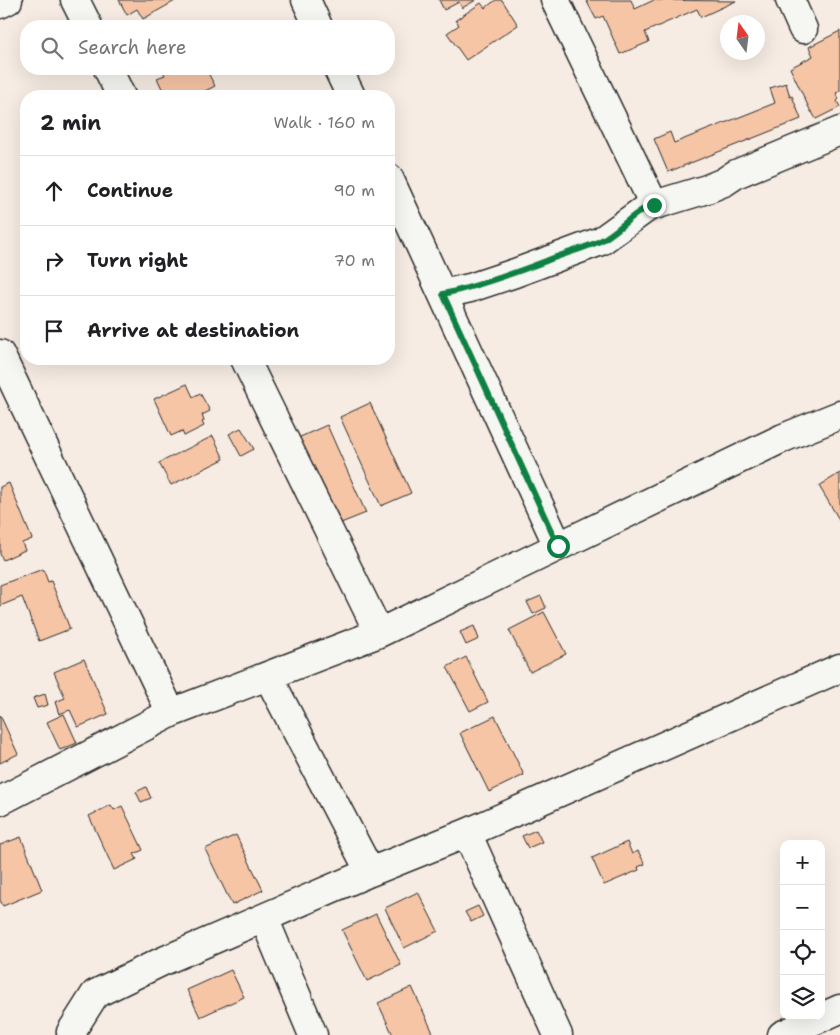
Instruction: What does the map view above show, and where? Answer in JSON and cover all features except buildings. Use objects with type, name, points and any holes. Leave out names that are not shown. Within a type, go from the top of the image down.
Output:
[{"type":"street","points":[[0,4],[8,0]]},
{"type":"street","points":[[75,0],[85,20]]},
{"type":"street","points":[[306,0],[315,20]]},
{"type":"street","points":[[556,0],[654,205]]},
{"type":"street","points":[[790,0],[803,29]]},
{"type":"street","points":[[111,75],[118,90]]},
{"type":"street","points":[[341,75],[348,90]]},
{"type":"street","points":[[443,294],[470,288],[515,273],[601,241],[641,210],[715,185],[736,174],[840,131]]},
{"type":"street","points":[[395,191],[558,546]]},
{"type":"street","points":[[0,354],[171,713]]},
{"type":"street","points":[[248,365],[379,633]]},
{"type":"street","points":[[0,801],[171,713],[379,633],[783,438],[840,415]]},
{"type":"street","points":[[73,1035],[71,1032],[95,994],[161,962],[370,872],[467,833],[840,668]]},
{"type":"street","points":[[268,676],[370,872]]},
{"type":"street","points":[[467,833],[558,1035]]},
{"type":"street","points":[[264,918],[313,1035]]},
{"type":"street","points":[[782,1035],[840,1009]]},
{"type":"route","points":[[558,546],[443,294],[470,288],[515,273],[601,241],[641,210],[654,205]]}]
